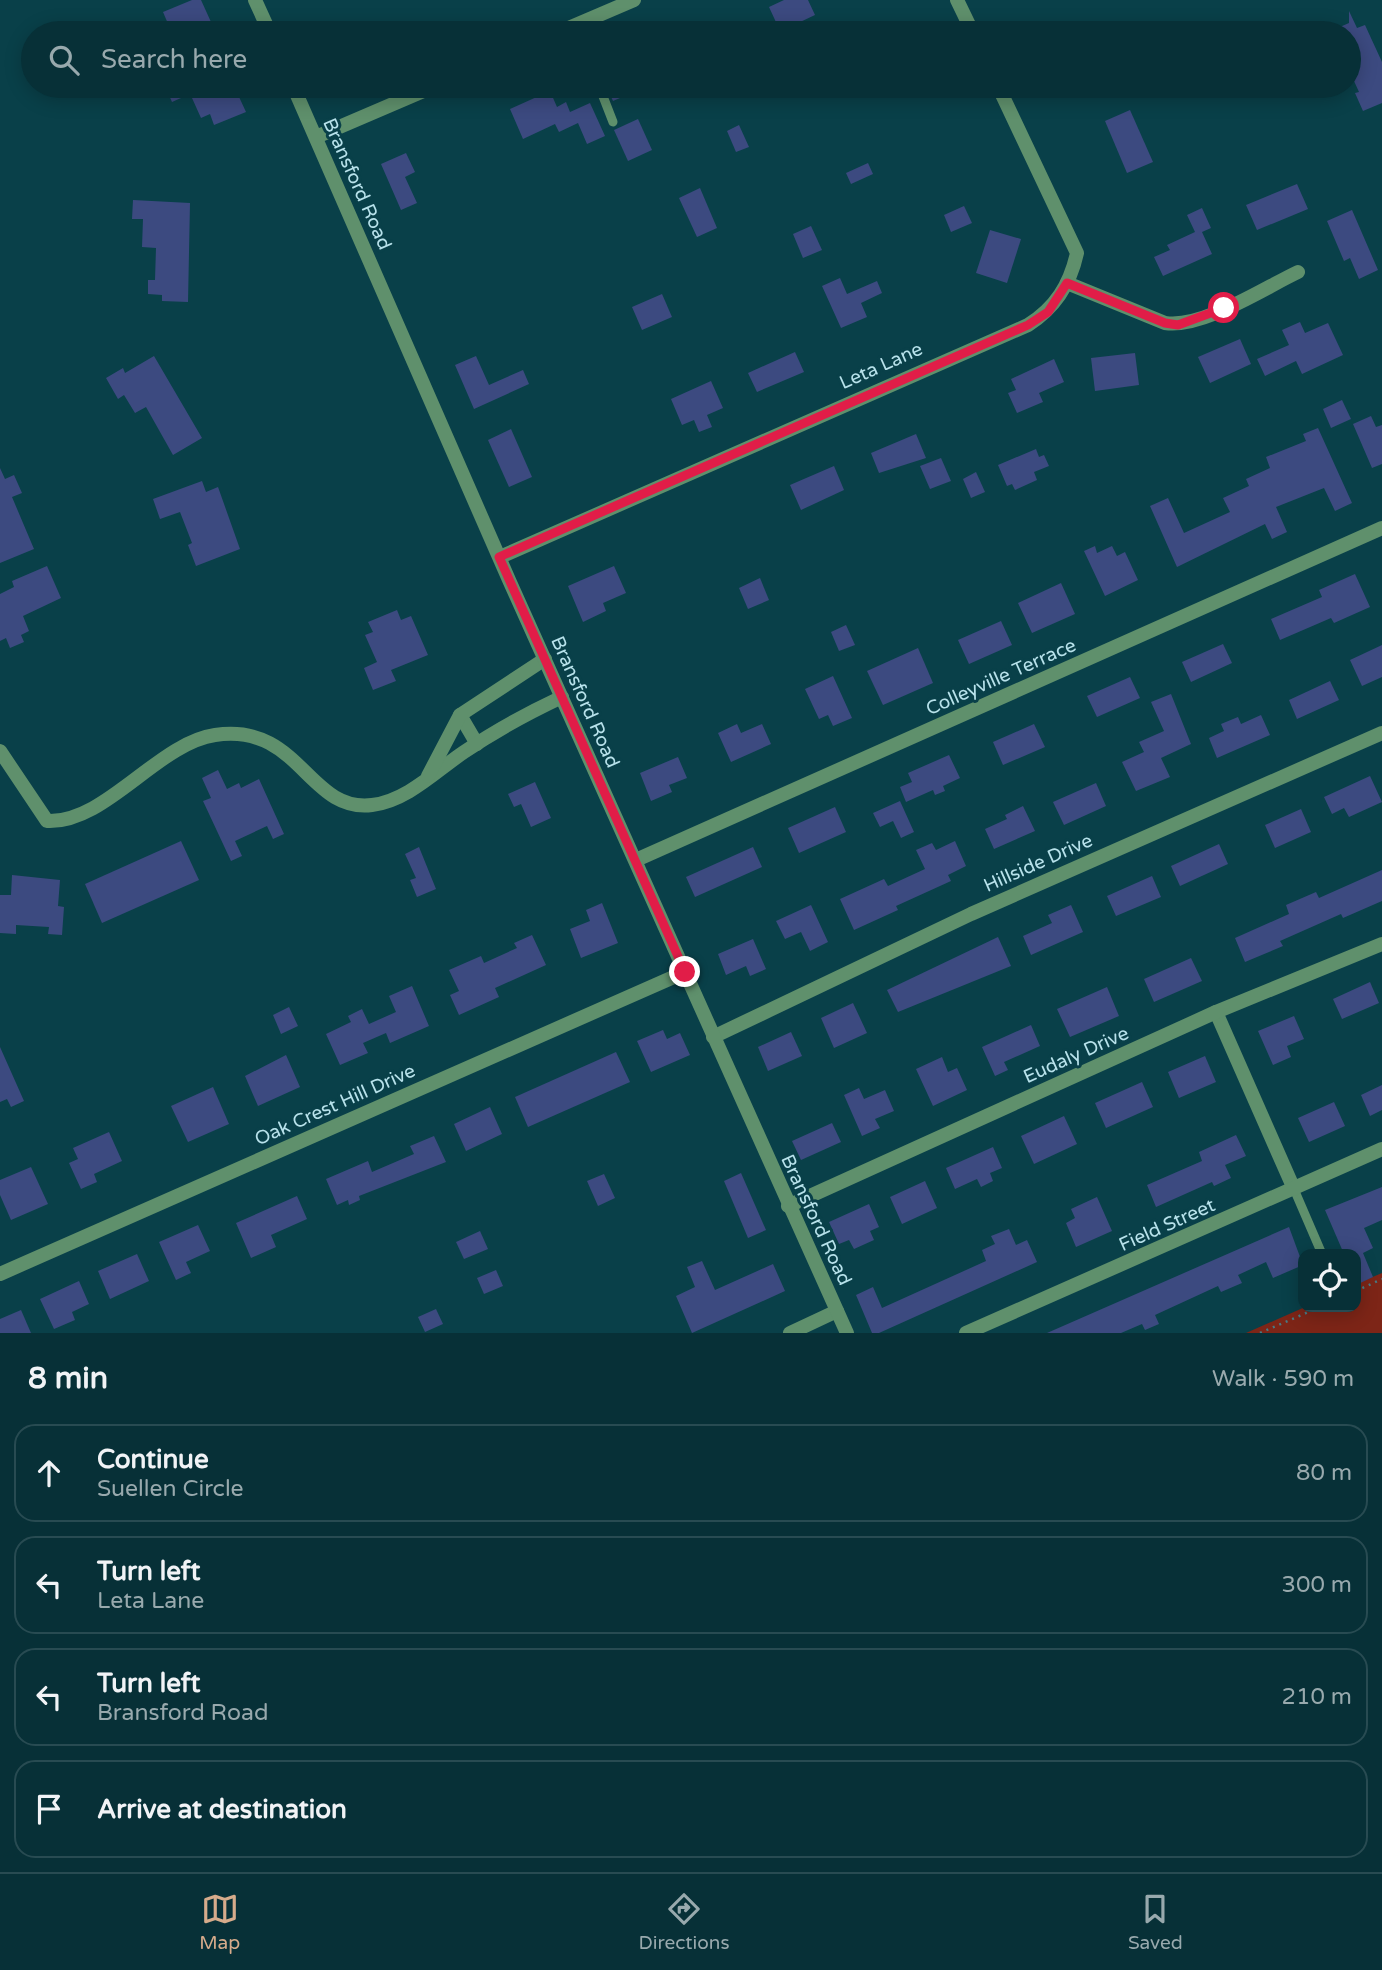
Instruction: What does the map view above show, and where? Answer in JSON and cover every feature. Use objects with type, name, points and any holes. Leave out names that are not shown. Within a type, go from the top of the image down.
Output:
[{"type":"street","points":[[255,0],[265,21]]},
{"type":"street","points":[[593,21],[634,0]]},
{"type":"street","points":[[957,0],[967,21]]},
{"type":"street","name":"Bransford Road","points":[[298,98],[499,557],[847,1333]]},
{"type":"street","points":[[316,138],[408,98]]},
{"type":"street","name":"Leta Lane","points":[[499,557],[1028,325],[1048,312],[1067,283],[1077,253],[1073,239],[1004,98]]},
{"type":"street","points":[[1067,283],[1165,323],[1178,325],[1224,308],[1298,272]]},
{"type":"street","name":"Colleyville Terrace","points":[[636,860],[1382,528]]},
{"type":"street","points":[[426,780],[460,715],[545,659]]},
{"type":"street","points":[[0,751],[47,821],[60,821],[108,799],[182,747],[214,734],[255,734],[279,746],[326,792],[352,805],[374,805],[426,780],[477,744],[562,697]]},
{"type":"street","points":[[460,715],[477,744]]},
{"type":"street","name":"Hillside Drive","points":[[713,1037],[971,914],[1382,733]]},
{"type":"street","name":"Eudaly Drive","points":[[788,1206],[1216,1012],[1382,944]]},
{"type":"street","name":"Oak Crest Hill Drive","points":[[2,1268],[685,972]]},
{"type":"street","points":[[1216,1012],[1294,1189]]},
{"type":"street","name":"Field Street","points":[[966,1333],[1382,1149]]},
{"type":"street","points":[[790,1333],[837,1311]]},
{"type":"lane","points":[[604,98],[613,121]]},
{"type":"lane","points":[[1294,1189],[1320,1249]]},
{"type":"path","points":[[1361,1289],[1382,1279]]},
{"type":"path","points":[[1260,1333],[1308,1312]]},
{"type":"shaded area","points":[[1382,1273],[1382,1333],[1246,1333],[1298,1310],[1361,1312],[1361,1282]]},
{"type":"building","points":[[192,0],[201,0],[211,21],[167,21],[163,12]]},
{"type":"building","points":[[784,0],[808,0],[815,15],[802,21],[775,21],[769,7]]},
{"type":"building","points":[[1365,25],[1382,62],[1382,103],[1363,111],[1357,98],[1361,98],[1361,26]]},
{"type":"building","points":[[192,98],[240,98],[246,112],[214,125],[210,114],[201,118]]},
{"type":"building","points":[[534,98],[553,98],[557,107],[566,102],[570,112],[590,103],[605,136],[587,144],[578,123],[559,132],[555,124],[523,139],[510,109]]},
{"type":"building","points":[[1130,110],[1153,162],[1127,173],[1105,121]]},
{"type":"building","points":[[638,119],[652,150],[628,161],[614,130]]},
{"type":"building","points":[[739,125],[749,147],[736,152],[727,131]]},
{"type":"building","points":[[406,153],[415,172],[405,177],[417,203],[401,210],[381,164]]},
{"type":"building","points":[[868,163],[873,174],[851,184],[846,173]]},
{"type":"building","points":[[1297,184],[1308,209],[1257,230],[1246,205]]},
{"type":"building","points":[[700,188],[717,228],[697,237],[679,198]]},
{"type":"building","points":[[133,200],[190,203],[188,302],[162,301],[162,295],[148,294],[148,280],[155,280],[156,248],[142,247],[143,219],[132,219]]},
{"type":"building","points":[[964,206],[972,223],[951,232],[944,215]]},
{"type":"building","points":[[1202,208],[1211,228],[1202,232],[1212,254],[1163,276],[1154,257],[1170,250],[1167,245],[1195,232],[1187,215]]},
{"type":"building","points":[[1352,210],[1378,270],[1359,279],[1350,258],[1344,261],[1327,221]]},
{"type":"building","points":[[811,226],[822,250],[803,258],[793,234]]},
{"type":"building","points":[[990,230],[1021,239],[1007,283],[976,273]]},
{"type":"building","points":[[840,278],[847,294],[877,281],[882,293],[861,303],[867,317],[841,328],[822,286]]},
{"type":"building","points":[[662,294],[672,317],[642,330],[632,307]]},
{"type":"building","points":[[1300,322],[1305,333],[1328,323],[1343,355],[1302,374],[1296,361],[1265,376],[1257,359],[1289,345],[1282,330]]},
{"type":"building","points":[[1240,339],[1251,364],[1210,383],[1198,357]]},
{"type":"building","points":[[795,352],[804,372],[757,392],[748,373]]},
{"type":"building","points":[[1135,353],[1139,385],[1095,391],[1091,358]]},
{"type":"building","points":[[154,356],[202,438],[173,455],[146,407],[135,413],[124,395],[118,399],[106,378],[123,368],[125,373]]},
{"type":"building","points":[[476,356],[489,385],[523,370],[529,384],[474,409],[455,365]]},
{"type":"building","points":[[1054,359],[1064,382],[1039,393],[1043,402],[1017,413],[1008,393],[1016,390],[1011,379]]},
{"type":"building","points":[[711,381],[723,408],[707,415],[712,427],[699,432],[694,420],[682,425],[671,399]]},
{"type":"building","points":[[1342,400],[1351,419],[1331,428],[1323,409]]},
{"type":"building","points":[[1371,416],[1376,427],[1382,425],[1382,464],[1372,468],[1353,424]]},
{"type":"building","points":[[1318,428],[1352,503],[1335,511],[1324,488],[1276,507],[1287,532],[1272,539],[1265,524],[1177,567],[1150,506],[1168,498],[1184,533],[1230,512],[1223,498],[1249,486],[1246,479],[1270,468],[1266,457],[1306,441],[1303,434]]},
{"type":"building","points":[[511,429],[532,477],[509,487],[488,440]]},
{"type":"building","points":[[916,434],[926,458],[879,473],[871,453]]},
{"type":"building","points":[[1036,449],[1039,457],[1044,455],[1049,466],[1034,472],[1037,480],[1015,490],[1012,484],[1007,486],[998,465]]},
{"type":"building","points":[[941,458],[951,481],[930,489],[920,466]]},
{"type":"building","points":[[834,466],[844,490],[801,510],[790,485]]},
{"type":"building","points":[[0,468],[5,479],[14,475],[22,493],[12,497],[34,549],[0,563]]},
{"type":"building","points":[[976,472],[985,492],[971,498],[963,479]]},
{"type":"building","points":[[202,481],[206,492],[218,487],[240,549],[196,566],[188,545],[192,543],[180,512],[160,519],[153,499]]},
{"type":"building","points":[[1095,546],[1097,553],[1112,546],[1117,556],[1125,552],[1138,580],[1105,596],[1084,551]]},
{"type":"building","points":[[47,566],[61,598],[23,616],[29,631],[21,635],[24,642],[10,648],[6,638],[0,641],[0,594],[14,587],[12,581]]},
{"type":"building","points":[[614,566],[626,593],[603,603],[606,611],[583,622],[568,586]]},
{"type":"building","points":[[1355,574],[1370,607],[1334,623],[1331,618],[1280,640],[1271,619],[1322,597],[1319,590]]},
{"type":"building","points":[[760,578],[769,600],[748,609],[739,588]]},
{"type":"building","points":[[1061,583],[1075,614],[1032,633],[1018,603]]},
{"type":"building","points":[[397,610],[401,620],[411,616],[428,655],[391,670],[396,681],[373,690],[364,668],[377,662],[365,635],[373,632],[368,622]]},
{"type":"building","points":[[1001,621],[1012,645],[969,664],[958,640]]},
{"type":"building","points":[[846,625],[855,645],[839,651],[831,632]]},
{"type":"building","points":[[1223,644],[1232,663],[1191,682],[1182,662]]},
{"type":"building","points":[[1382,645],[1382,677],[1362,686],[1350,660]]},
{"type":"building","points":[[918,648],[933,683],[883,705],[867,671]]},
{"type":"building","points":[[833,676],[852,718],[833,726],[828,715],[819,719],[805,689]]},
{"type":"building","points":[[1130,677],[1140,698],[1097,717],[1087,696]]},
{"type":"building","points":[[1330,681],[1339,700],[1297,719],[1289,700]]},
{"type":"building","points":[[1171,694],[1191,744],[1161,758],[1170,777],[1136,791],[1122,762],[1144,752],[1139,742],[1164,731],[1151,702]]},
{"type":"building","points":[[1261,715],[1270,735],[1217,758],[1209,738],[1224,731],[1221,724],[1238,717],[1241,724]]},
{"type":"building","points":[[737,724],[741,733],[762,724],[771,744],[731,762],[718,733]]},
{"type":"building","points":[[1034,724],[1045,747],[1003,765],[993,742]]},
{"type":"building","points":[[949,755],[960,778],[943,786],[945,791],[935,795],[933,790],[906,802],[900,787],[912,782],[908,773]]},
{"type":"building","points":[[678,757],[687,778],[669,785],[672,792],[651,801],[640,773]]},
{"type":"building","points":[[218,770],[227,789],[239,783],[241,788],[259,779],[284,834],[273,839],[267,826],[235,841],[242,856],[231,861],[203,801],[211,798],[202,778]]},
{"type":"building","points":[[1370,776],[1382,802],[1349,817],[1344,808],[1332,814],[1324,797]]},
{"type":"building","points":[[535,782],[551,818],[531,827],[521,804],[514,807],[508,794]]},
{"type":"building","points":[[1096,783],[1106,806],[1064,825],[1053,802]]},
{"type":"building","points":[[900,801],[914,832],[901,838],[893,821],[880,827],[873,813]]},
{"type":"building","points":[[1023,806],[1035,831],[994,849],[985,829],[1007,819],[1005,815]]},
{"type":"building","points":[[835,807],[846,832],[799,853],[788,828]]},
{"type":"building","points":[[1301,809],[1311,832],[1275,848],[1265,825]]},
{"type":"building","points":[[181,841],[199,880],[102,923],[85,884]]},
{"type":"building","points":[[955,841],[966,866],[948,875],[951,881],[896,906],[898,910],[854,930],[840,899],[884,879],[888,886],[925,869],[916,850],[932,843],[936,850]]},
{"type":"building","points":[[1219,844],[1228,864],[1180,886],[1171,866]]},
{"type":"building","points":[[419,847],[436,889],[417,897],[410,880],[416,878],[405,854]]},
{"type":"building","points":[[753,847],[762,867],[695,897],[686,877]]},
{"type":"building","points":[[1382,870],[1382,901],[1343,918],[1341,914],[1280,941],[1283,946],[1245,962],[1235,938],[1289,914],[1286,905],[1316,892],[1319,898]]},
{"type":"building","points":[[12,875],[60,880],[58,906],[64,907],[62,935],[48,934],[49,927],[16,925],[16,934],[0,933],[0,895],[11,895]]},
{"type":"building","points":[[1152,876],[1161,897],[1116,916],[1107,896]]},
{"type":"building","points":[[602,903],[618,943],[581,958],[570,929],[590,921],[586,910]]},
{"type":"building","points":[[811,905],[828,942],[810,951],[801,932],[785,939],[776,921]]},
{"type":"building","points":[[1071,905],[1083,932],[1031,955],[1023,936],[1052,923],[1048,915]]},
{"type":"building","points":[[532,935],[546,965],[495,988],[499,997],[459,1015],[450,995],[459,991],[449,970],[481,956],[484,963],[517,948],[514,943]]},
{"type":"building","points":[[998,937],[1011,966],[898,1012],[887,990]]},
{"type":"building","points":[[753,939],[766,969],[750,976],[746,966],[726,975],[718,954]]},
{"type":"building","points":[[1191,958],[1202,981],[1154,1002],[1144,979]]},
{"type":"building","points":[[1370,982],[1379,1003],[1342,1019],[1333,999]]},
{"type":"building","points":[[412,986],[429,1026],[390,1043],[386,1033],[363,1043],[368,1053],[340,1065],[326,1034],[351,1022],[348,1016],[362,1009],[369,1024],[396,1012],[389,996]]},
{"type":"building","points":[[1107,987],[1119,1016],[1070,1037],[1057,1009]]},
{"type":"building","points":[[853,1003],[867,1033],[834,1048],[821,1018]]},
{"type":"building","points":[[289,1007],[298,1026],[281,1034],[273,1015]]},
{"type":"building","points":[[1294,1016],[1304,1039],[1287,1046],[1291,1057],[1273,1065],[1258,1031]]},
{"type":"building","points":[[1031,1025],[1040,1046],[1004,1062],[1008,1070],[995,1076],[982,1047]]},
{"type":"building","points":[[663,1030],[667,1039],[680,1033],[690,1055],[651,1072],[637,1041]]},
{"type":"building","points":[[791,1032],[802,1056],[768,1071],[758,1047]]},
{"type":"building","points":[[0,1047],[24,1101],[11,1107],[7,1099],[0,1102]]},
{"type":"building","points":[[616,1052],[630,1082],[528,1127],[515,1097]]},
{"type":"building","points":[[286,1055],[300,1087],[258,1106],[245,1076]]},
{"type":"building","points":[[1205,1056],[1216,1082],[1179,1098],[1168,1072]]},
{"type":"building","points":[[942,1057],[948,1072],[957,1068],[967,1090],[933,1106],[916,1069]]},
{"type":"building","points":[[1142,1082],[1153,1107],[1106,1128],[1095,1103]]},
{"type":"building","points":[[1382,1085],[1382,1110],[1370,1116],[1361,1095]]},
{"type":"building","points":[[213,1087],[229,1124],[188,1142],[171,1106]]},
{"type":"building","points":[[859,1088],[864,1099],[885,1090],[894,1111],[875,1119],[880,1128],[862,1136],[844,1095]]},
{"type":"building","points":[[1334,1102],[1345,1126],[1309,1142],[1298,1118]]},
{"type":"building","points":[[490,1107],[502,1134],[466,1151],[454,1124]]},
{"type":"building","points":[[1064,1116],[1077,1144],[1034,1164],[1021,1136]]},
{"type":"building","points":[[832,1123],[841,1142],[801,1160],[792,1141]]},
{"type":"building","points":[[109,1132],[122,1161],[94,1174],[97,1182],[81,1189],[69,1163],[78,1159],[73,1148]]},
{"type":"building","points":[[1236,1135],[1246,1156],[1225,1165],[1231,1178],[1214,1186],[1212,1182],[1156,1207],[1147,1185],[1202,1161],[1199,1152]]},
{"type":"building","points":[[434,1136],[446,1162],[359,1196],[360,1200],[349,1205],[348,1200],[337,1205],[326,1179],[368,1161],[372,1172],[414,1154],[410,1146]]},
{"type":"building","points":[[993,1147],[1002,1168],[990,1173],[993,1181],[981,1187],[977,1179],[955,1189],[946,1168]]},
{"type":"building","points":[[31,1167],[48,1204],[11,1220],[0,1195],[0,1180]]},
{"type":"building","points":[[741,1173],[766,1230],[748,1238],[724,1181]]},
{"type":"building","points":[[604,1174],[615,1198],[598,1206],[587,1181]]},
{"type":"building","points":[[925,1181],[937,1208],[902,1224],[890,1197]]},
{"type":"building","points":[[1382,1187],[1382,1220],[1364,1228],[1373,1248],[1363,1253],[1373,1277],[1361,1283],[1361,1249],[1342,1249],[1325,1210]]},
{"type":"building","points":[[297,1196],[307,1219],[271,1235],[276,1247],[251,1258],[236,1223]]},
{"type":"building","points":[[1097,1197],[1112,1231],[1076,1247],[1066,1223],[1075,1218],[1071,1209]]},
{"type":"building","points":[[869,1204],[879,1227],[870,1231],[874,1240],[854,1249],[849,1240],[839,1244],[829,1222]]},
{"type":"building","points":[[198,1225],[210,1251],[186,1262],[191,1273],[176,1280],[159,1242]]},
{"type":"building","points":[[1289,1227],[1298,1251],[1298,1267],[1273,1278],[1266,1262],[1238,1275],[1242,1283],[1221,1292],[1218,1286],[1155,1315],[1159,1324],[1145,1330],[1142,1324],[1121,1333],[1047,1333]]},
{"type":"building","points":[[1009,1229],[1016,1245],[1027,1240],[1037,1262],[879,1333],[872,1333],[856,1295],[873,1287],[882,1308],[986,1261],[982,1250],[995,1244],[991,1236]]},
{"type":"building","points":[[480,1231],[488,1249],[464,1259],[456,1242]]},
{"type":"building","points":[[137,1254],[149,1281],[110,1299],[98,1271]]},
{"type":"building","points":[[702,1261],[715,1290],[773,1264],[785,1291],[692,1333],[676,1296],[695,1287],[687,1267]]},
{"type":"building","points":[[496,1270],[503,1286],[484,1294],[477,1278]]},
{"type":"building","points":[[79,1281],[89,1304],[72,1312],[75,1320],[54,1329],[40,1299]]},
{"type":"building","points":[[436,1309],[443,1324],[425,1332],[418,1317]]},
{"type":"building","points":[[21,1310],[31,1333],[0,1333],[0,1319]]},
{"type":"route","points":[[685,972],[499,557],[930,365],[1028,325],[1048,312],[1067,283],[1165,323],[1178,325],[1224,308]]}]
